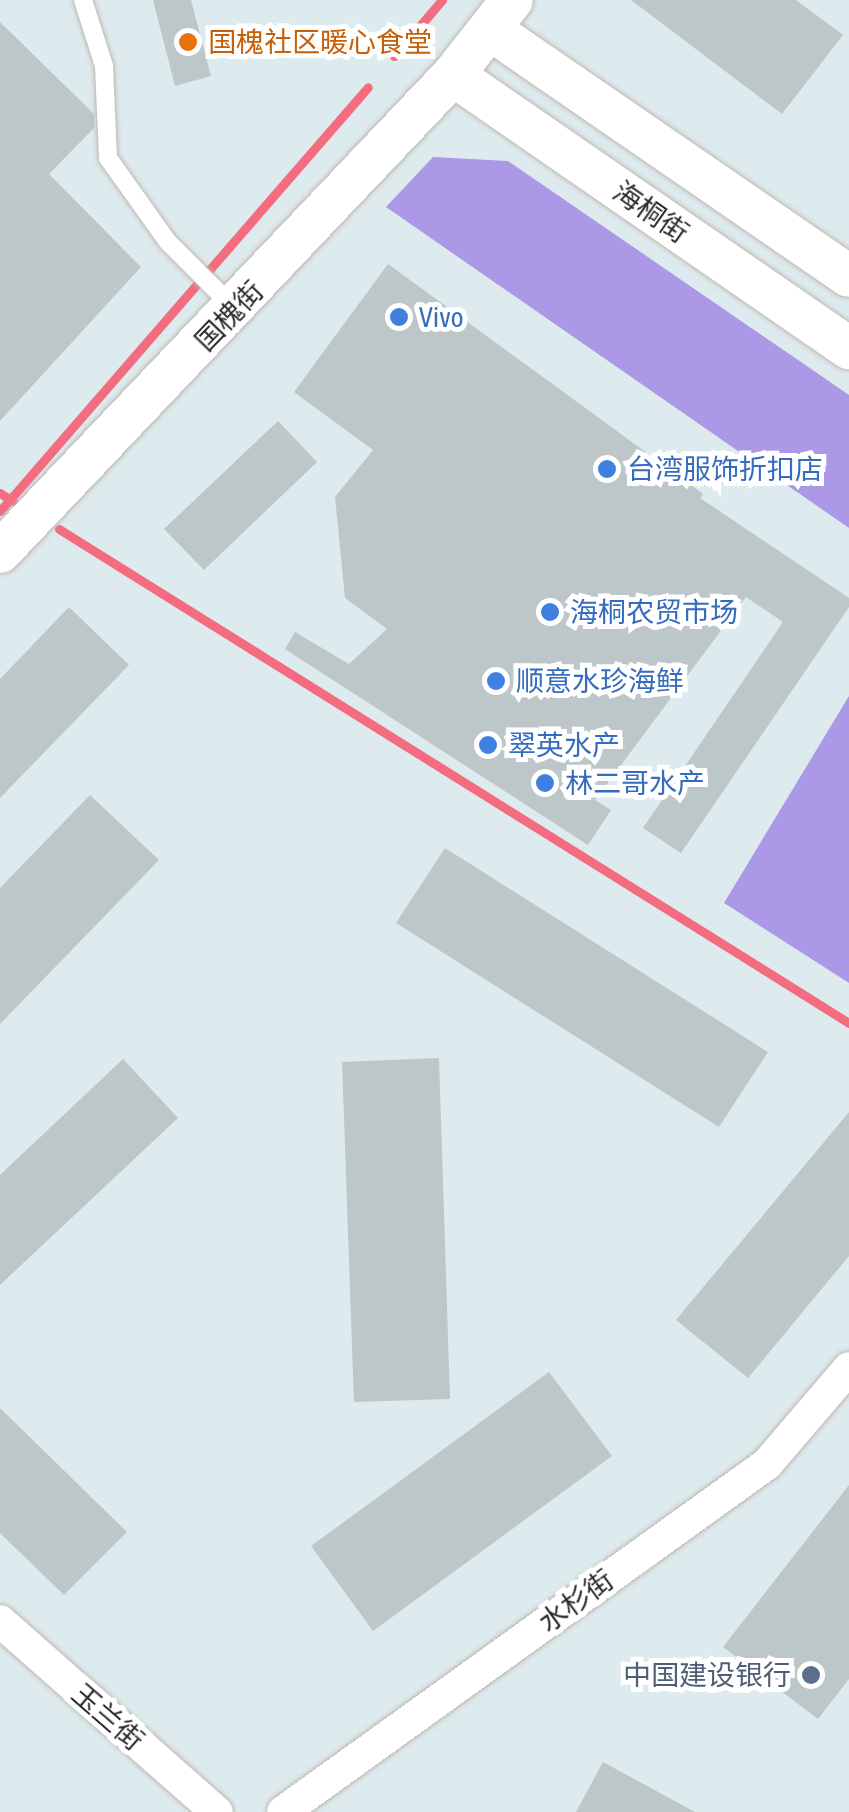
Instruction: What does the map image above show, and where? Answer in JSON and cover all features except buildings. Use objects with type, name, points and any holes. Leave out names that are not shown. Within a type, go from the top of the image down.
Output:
[{"type":"street","name":"国槐街","points":[[0,552],[224,298],[453,75],[501,15]]},
{"type":"street","points":[[501,15],[849,276]]},
{"type":"street","name":"海桐街","points":[[453,75],[849,348]]},
{"type":"street","name":"水杉街","points":[[283,1812],[767,1464],[849,1368]]},
{"type":"street","name":"玉兰街","points":[[0,1621],[217,1812]]},
{"type":"lane","points":[[83,0],[104,66],[108,158],[168,242],[224,298]]},
{"type":"shaded area","points":[[433,157],[508,161],[849,395],[849,528],[386,207]]},
{"type":"shaded area","points":[[849,696],[849,983],[724,903]]},
{"type":"waterway","points":[[394,56],[442,0]]},
{"type":"waterway","points":[[0,511],[368,87]]},
{"type":"waterway","points":[[0,493],[13,501]]},
{"type":"waterway","points":[[59,529],[849,1023]]},
{"type":"place","name":"国槐社区暖心食堂","points":[[188,42]]},
{"type":"place","name":"Vivo","points":[[399,317]]},
{"type":"place","name":"台湾服饰折扣店","points":[[607,469]]},
{"type":"place","name":"海桐农贸市场","points":[[550,612]]},
{"type":"place","name":"顺意水珍海鲜","points":[[496,681]]},
{"type":"place","name":"翠英水产","points":[[488,745]]},
{"type":"place","name":"林二哥水产","points":[[545,783]]},
{"type":"place","name":"中国建设银行","points":[[811,1675]]}]
